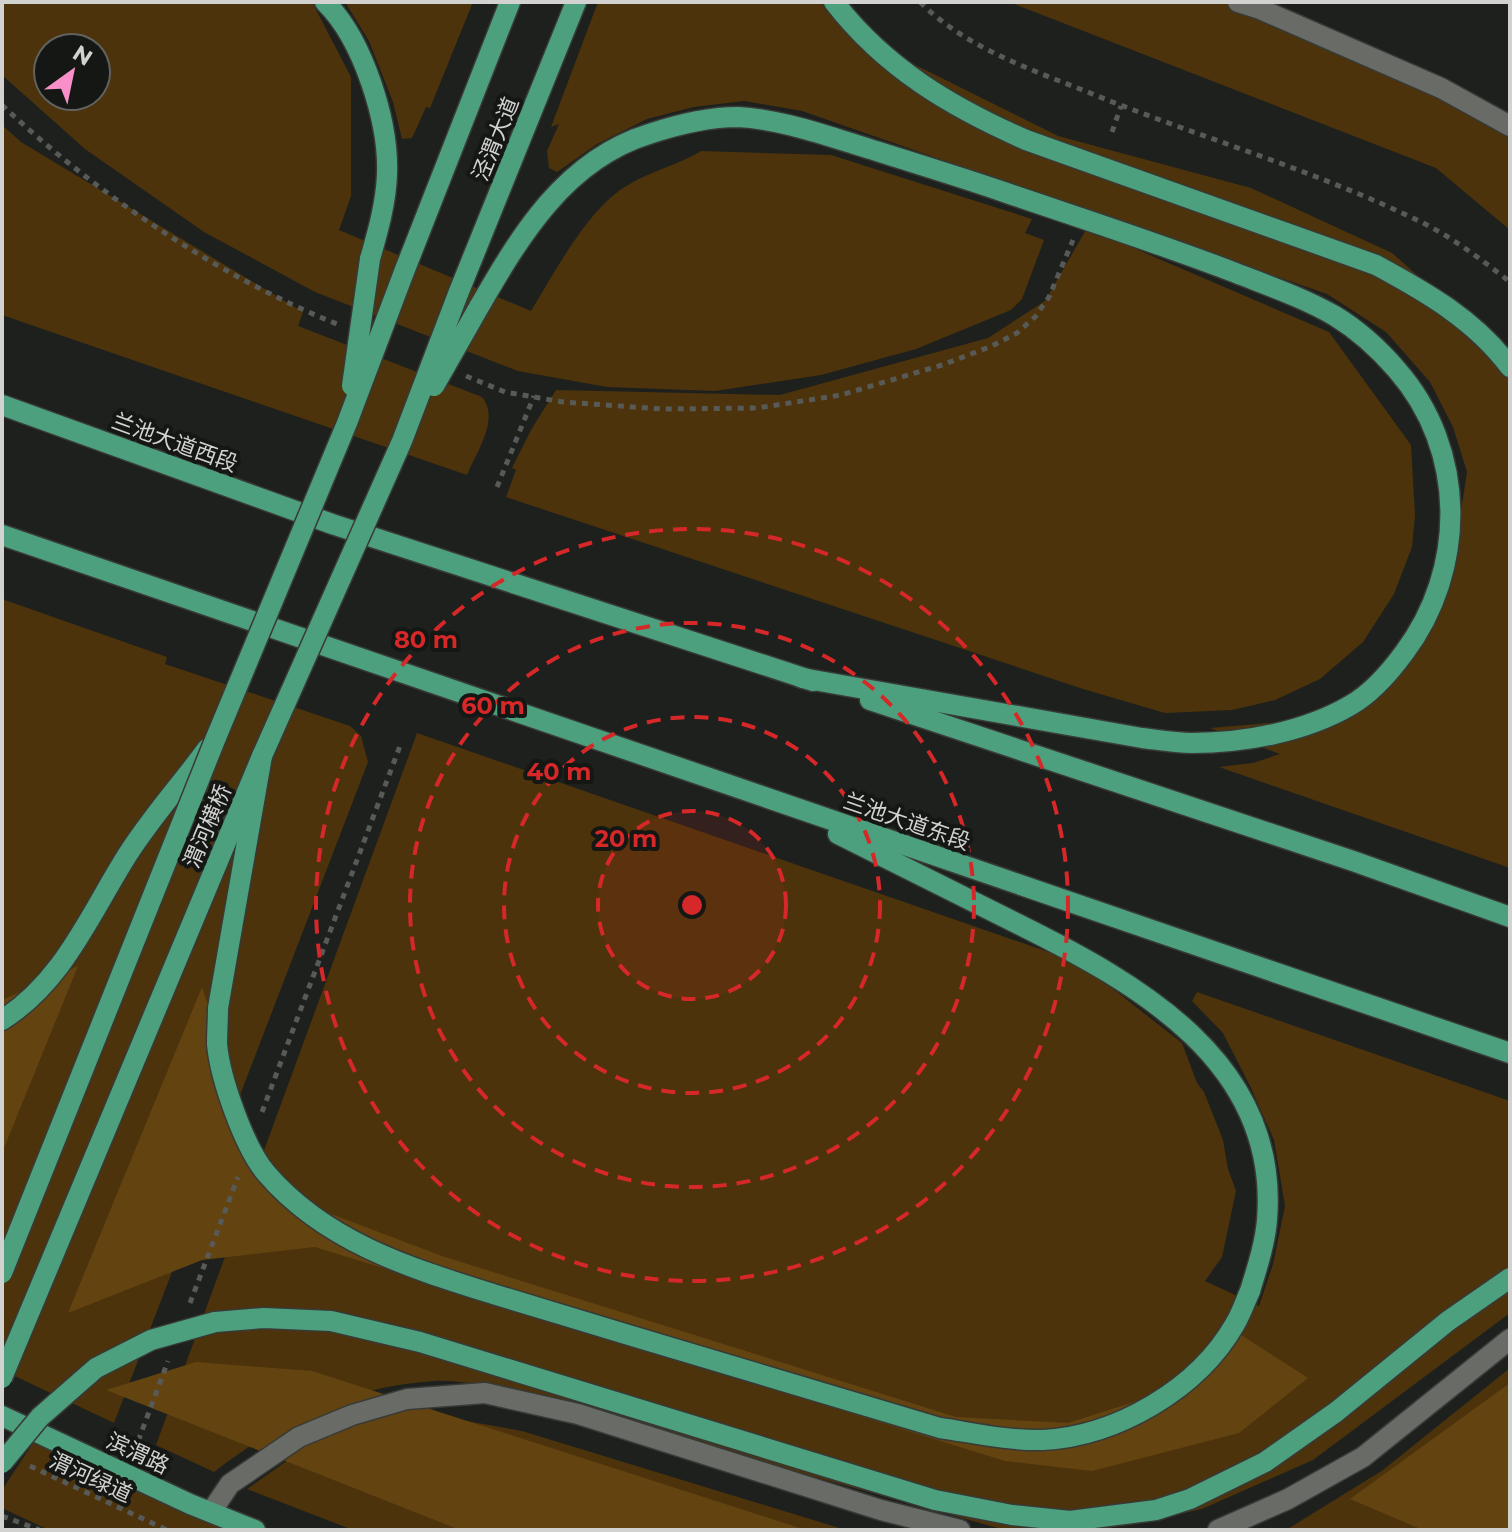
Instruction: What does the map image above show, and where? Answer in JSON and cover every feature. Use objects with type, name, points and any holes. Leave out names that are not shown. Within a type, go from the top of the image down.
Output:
[{"type":"main road","points":[[325,2],[350,35],[363,65],[386,146],[387,175],[382,218],[370,259],[347,423]]},
{"type":"main road","name":"泾渭大道","points":[[404,272],[510,2]]},
{"type":"main road","name":"泾渭大道","points":[[458,294],[576,2]]},
{"type":"main road","points":[[834,2],[853,27],[896,66],[973,117],[1026,140],[1376,265],[1428,293],[1466,320],[1510,367]]},
{"type":"main road","points":[[402,441],[513,248],[535,217],[566,183],[624,143],[684,125],[736,117],[809,131],[936,169],[1161,245],[1276,289],[1335,316],[1384,355],[1402,375],[1429,419],[1450,486],[1452,523],[1439,592],[1427,619],[1395,665],[1355,703],[1321,720],[1243,739],[1191,743],[1142,738],[802,678]]},
{"type":"main road","name":"渭河横桥","points":[[2,1273],[215,740],[347,423],[404,272]]},
{"type":"main road","name":"渭河横桥","points":[[2,1378],[262,756],[402,441],[458,294]]},
{"type":"main road","name":"兰池大道西段","points":[[2,405],[332,524],[802,678]]},
{"type":"main road","name":"兰池大道东段","points":[[2,535],[1510,1053]]},
{"type":"main road","points":[[802,678],[1338,856],[1510,917]]},
{"type":"main road","points":[[2,1020],[47,982],[70,952],[124,861],[215,740]]},
{"type":"main road","points":[[262,756],[218,1008],[217,1045],[221,1071],[251,1153],[295,1201],[338,1234],[417,1271],[940,1428],[1042,1440],[1071,1437],[1103,1427],[1160,1400],[1188,1380],[1234,1325],[1250,1291],[1262,1250],[1267,1220],[1267,1181],[1260,1143],[1248,1111],[1227,1072],[1198,1039],[1156,1003],[1094,962],[767,798]]},
{"type":"main road","points":[[9,1462],[40,1417],[96,1368],[151,1340],[215,1322],[264,1318],[331,1321],[420,1342],[935,1500],[1012,1515],[1070,1521],[1156,1510],[1190,1499],[1265,1462],[1336,1412],[1448,1321],[1510,1278]]},
{"type":"main road","name":"滨渭路","points":[[2,1416],[255,1530]]},
{"type":"street","points":[[1238,2],[1441,88],[1510,126]]},
{"type":"street","points":[[1218,1530],[1288,1499],[1363,1457],[1510,1339]]},
{"type":"street","points":[[211,1512],[230,1484],[299,1437],[352,1415],[407,1399],[485,1393],[578,1414],[881,1510],[960,1530]]},
{"type":"path","points":[[920,2],[961,35],[1004,58],[1121,106],[1351,191],[1422,222],[1476,255],[1510,282]]},
{"type":"path","points":[[2,105],[117,200],[217,264],[306,312],[348,329]]},
{"type":"path","points":[[1112,132],[1121,106]]},
{"type":"path","points":[[463,375],[505,392],[563,402],[662,409],[757,408],[841,395],[942,365],[1017,333],[1035,317],[1049,297],[1074,236]]},
{"type":"path","points":[[497,487],[534,396]]},
{"type":"path","name":"渭河绿道","points":[[9,1462],[167,1530]]},
{"type":"path","points":[[2,1516],[40,1530]]},
{"type":"shaded area","points":[[2,2],[312,2],[351,77],[351,196],[339,230],[531,311],[586,225],[613,195],[637,180],[701,151],[831,155],[1032,219],[1025,233],[1044,240],[1022,299],[1011,310],[916,349],[821,375],[715,391],[607,387],[518,371],[315,292],[204,232],[85,149],[44,112],[112,112],[112,32],[32,32],[32,102],[2,75]]},
{"type":"shaded area","points":[[345,2],[473,2],[430,108],[426,107],[412,138],[402,139],[393,102],[369,41]]},
{"type":"shaded area","points":[[598,2],[820,2],[841,28],[1058,136],[1251,188],[1392,253],[1476,327],[1510,371],[1510,868],[1219,767],[1253,763],[1280,754],[1210,728],[1292,721],[1370,686],[1449,590],[1467,472],[1453,427],[1430,382],[1386,332],[1327,294],[802,111],[744,101],[694,107],[647,119],[597,144],[557,172],[549,168],[547,151],[559,124],[551,127]]},
{"type":"shaded area","points":[[1009,2],[1226,2],[1468,102],[1510,132],[1510,230],[1436,168]]},
{"type":"shaded area","points":[[2,125],[21,142],[303,312],[298,326],[482,397],[489,415],[488,425],[467,475],[2,315]]},
{"type":"shaded area","points":[[1087,228],[1329,332],[1411,445],[1415,515],[1412,547],[1394,594],[1363,642],[1320,679],[1275,700],[1232,710],[1165,713],[1083,689],[506,497],[516,470],[512,468],[556,390],[780,395],[988,338],[1045,301]]},
{"type":"shaded area","points":[[2,599],[167,657],[165,664],[350,726],[361,736],[368,762],[114,1423],[2,1370]]},
{"type":"shaded area","points":[[417,733],[1080,963],[1182,1043],[1223,1140],[1236,1191],[1222,1257],[1205,1281],[1259,1306],[1273,1264],[1285,1206],[1274,1140],[1223,1033],[1192,1001],[1197,992],[1510,1101],[1510,1313],[1313,1460],[1202,1509],[1091,1530],[1005,1530],[484,1385],[453,1381],[403,1384],[373,1390],[317,1409],[265,1437],[214,1472],[156,1445]]},
{"type":"shaded area","points":[[78,966],[2,1153],[2,1000]]},
{"type":"shaded area","points":[[202,987],[258,1156],[318,1209],[442,1256],[956,1417],[1068,1423],[1159,1394],[1238,1333],[1308,1378],[1239,1433],[1092,1471],[1005,1461],[315,1247],[202,1260],[68,1313]]},
{"type":"shaded area","points":[[196,1362],[312,1371],[806,1530],[460,1530],[106,1390]]},
{"type":"shaded area","points":[[1510,1368],[1510,1530],[1286,1530],[1383,1470]]},
{"type":"shaded area","points":[[1510,1383],[1510,1530],[1423,1530],[1350,1499]]},
{"type":"shaded area","points":[[449,1418],[522,1431],[846,1530],[353,1530],[247,1489],[308,1446]]},
{"type":"shaded area","points":[[33,1443],[256,1530],[49,1530],[2,1508],[2,1490]]}]
